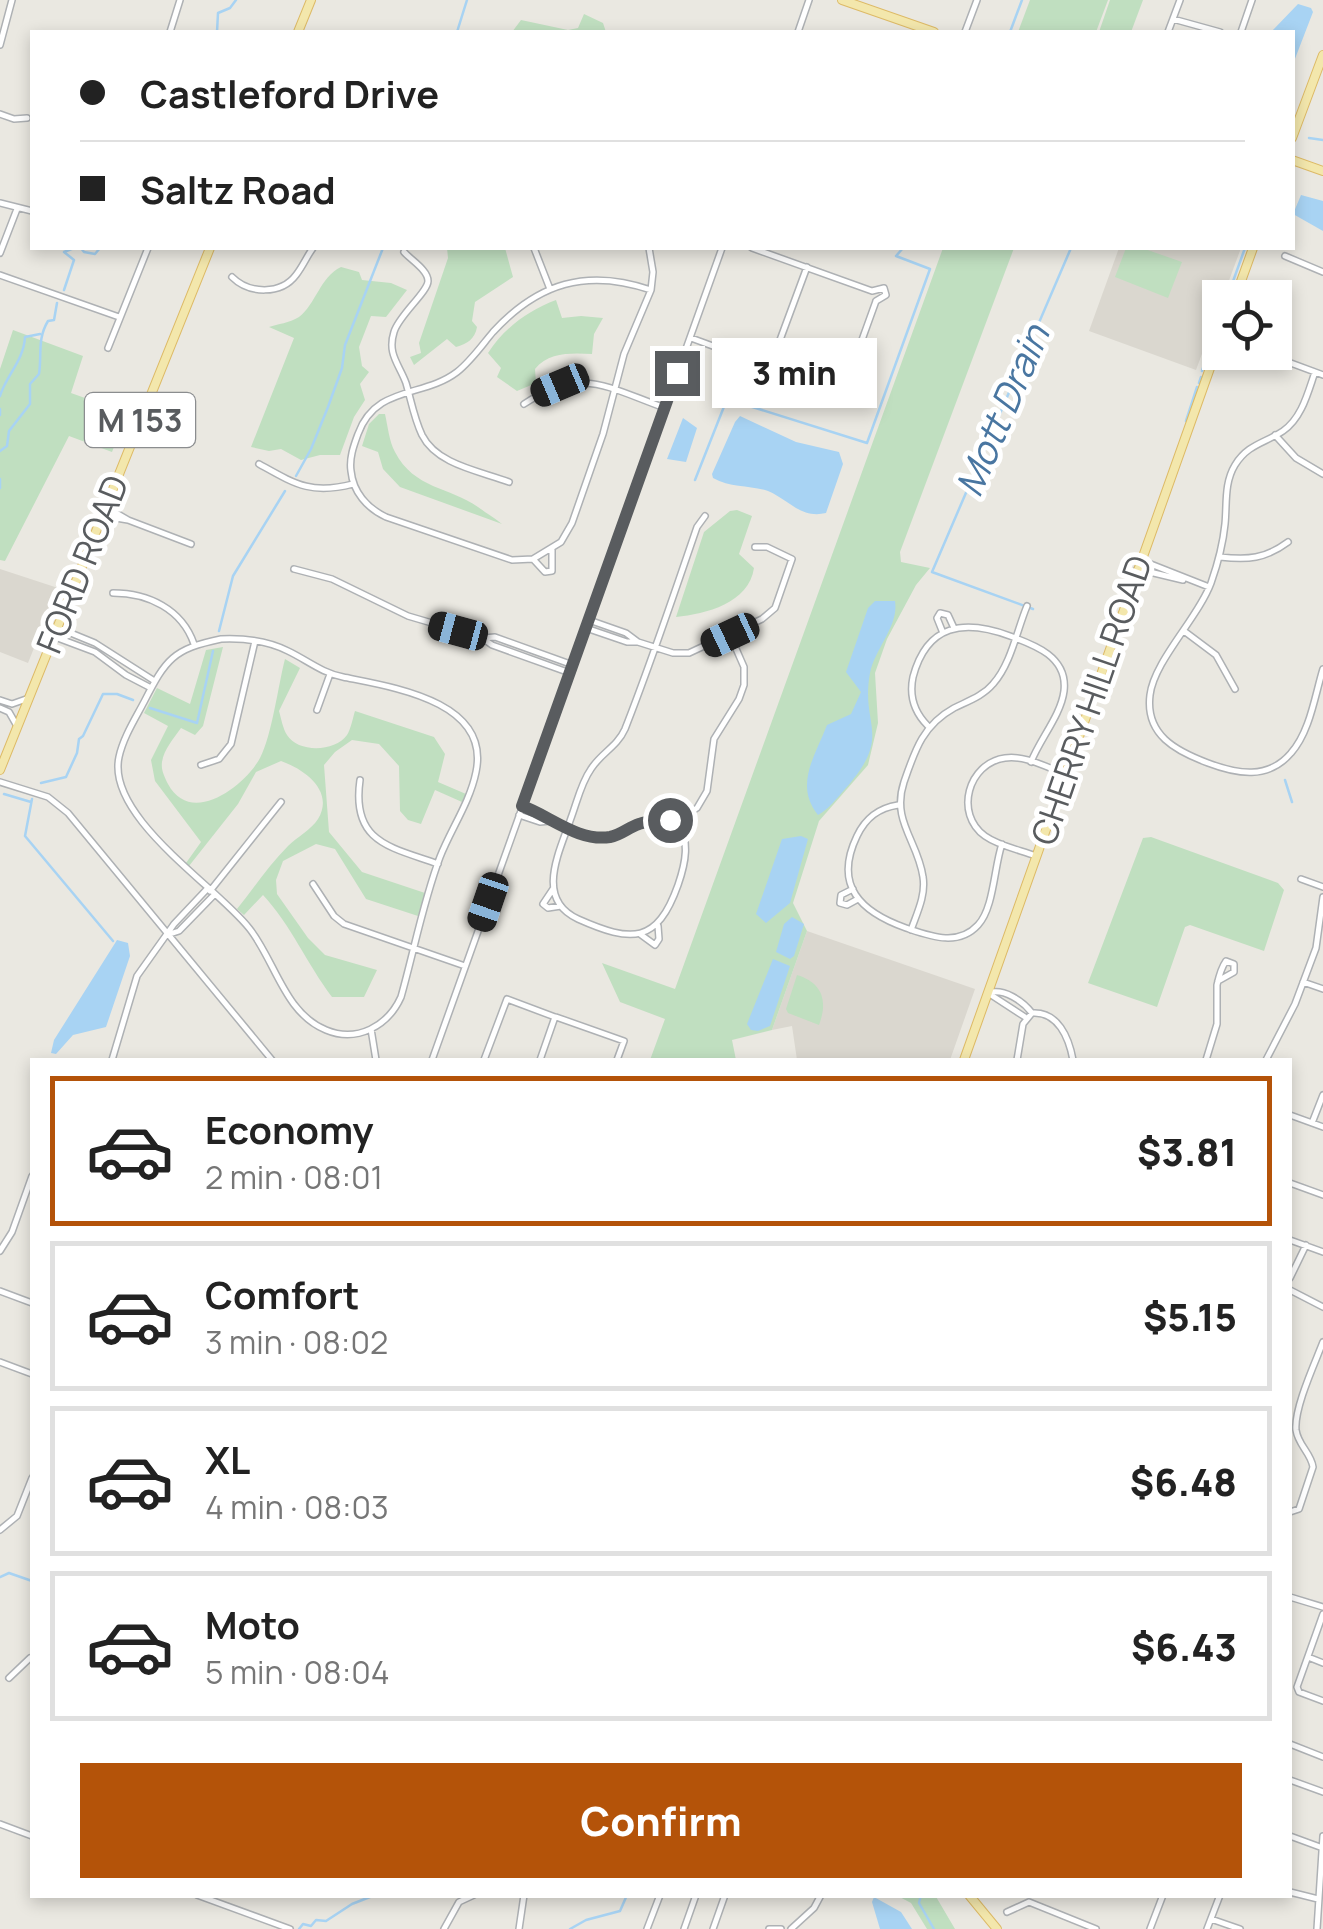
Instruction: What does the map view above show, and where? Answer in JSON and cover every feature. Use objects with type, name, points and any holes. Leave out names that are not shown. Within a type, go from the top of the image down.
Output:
[{"type":"main road","points":[[299,30],[311,0]]},
{"type":"main road","points":[[842,0],[910,29]]},
{"type":"main road","points":[[1295,130],[1323,55]]},
{"type":"main road","points":[[1295,161],[1323,171]]},
{"type":"main road","name":"FORD ROAD","points":[[0,770],[209,250]]},
{"type":"main road","points":[[1241,280],[1252,250]]},
{"type":"main road","name":"CHERRY HILL ROAD","points":[[965,1058],[1210,370]]},
{"type":"main road","points":[[971,1898],[997,1929]]},
{"type":"street","points":[[0,45],[12,0]]},
{"type":"street","points":[[171,30],[180,0]]},
{"type":"street","points":[[799,30],[809,0]]},
{"type":"street","points":[[966,30],[977,0]]},
{"type":"street","points":[[1169,30],[1180,0]]},
{"type":"street","points":[[1241,30],[1252,0]]},
{"type":"street","points":[[1173,19],[1213,30]]},
{"type":"street","points":[[0,114],[27,118]]},
{"type":"street","points":[[0,202],[30,212]]},
{"type":"street","points":[[0,254],[17,209]]},
{"type":"street","points":[[108,348],[147,250]]},
{"type":"street","points":[[232,277],[247,288],[275,289],[294,278],[313,250]]},
{"type":"street","points":[[535,250],[550,288]]},
{"type":"street","points":[[649,250],[651,290],[628,345],[603,434],[572,522],[552,550],[533,559],[498,557],[386,518],[366,504],[354,484],[351,457],[364,420],[386,398],[454,375],[519,306],[550,288],[606,279],[651,290]]},
{"type":"street","points":[[433,1058],[721,250]]},
{"type":"street","points":[[690,338],[835,391],[845,387],[876,301],[886,295],[886,290],[880,287],[872,291],[758,250]]},
{"type":"street","points":[[404,252],[428,280],[422,294],[406,307],[393,334],[392,354],[421,432],[432,449],[451,462],[509,482]]},
{"type":"street","points":[[1285,256],[1323,272]]},
{"type":"street","points":[[770,367],[807,267]]},
{"type":"street","points":[[0,275],[120,317]]},
{"type":"street","points":[[872,291],[876,301]]},
{"type":"street","points":[[1292,363],[1323,375]]},
{"type":"street","points":[[1315,372],[1297,417],[1285,430],[1254,444],[1231,471],[1220,557],[1210,588],[1154,678],[1150,710],[1164,740],[1175,751],[1231,772],[1262,772],[1289,756],[1301,738],[1323,669]]},
{"type":"street","points":[[524,404],[569,383],[588,382],[664,408]]},
{"type":"street","points":[[835,391],[839,400],[848,400],[845,387]]},
{"type":"street","points":[[1275,435],[1296,458],[1323,474]]},
{"type":"street","points":[[260,464],[282,479],[306,488],[354,484]]},
{"type":"street","points":[[102,510],[191,544]]},
{"type":"street","points":[[680,819],[687,858],[669,910],[658,926],[640,934],[621,934],[574,918],[561,906],[553,889],[552,872],[568,828],[590,770],[624,732],[697,527],[706,516]]},
{"type":"street","points":[[1220,557],[1245,560],[1270,555],[1288,542]]},
{"type":"street","points":[[589,620],[653,648],[689,653],[730,635],[775,608],[792,564],[788,554],[754,547]]},
{"type":"street","points":[[533,559],[546,572],[552,571],[552,550]]},
{"type":"street","points":[[1138,564],[1161,577],[1210,588]]},
{"type":"street","points":[[294,569],[332,580],[408,616],[483,638],[494,637],[573,665]]},
{"type":"street","points":[[113,594],[130,593],[169,608],[184,623],[194,644]]},
{"type":"street","points":[[911,930],[924,878],[898,805],[918,742],[928,726],[992,686],[1027,606]]},
{"type":"street","points":[[943,632],[937,618],[940,612],[948,614],[954,628]]},
{"type":"street","points":[[928,726],[914,707],[912,681],[923,652],[943,632],[954,628],[978,626],[1014,638],[1046,651],[1063,680],[1061,702],[1031,762]]},
{"type":"street","points":[[586,628],[626,642],[638,642]]},
{"type":"street","points":[[1184,631],[1216,655],[1234,689]]},
{"type":"street","points":[[54,632],[95,652],[126,676],[152,684]]},
{"type":"street","points":[[522,806],[550,821],[596,837],[610,837],[644,822],[680,819],[694,810],[705,797],[714,739],[743,690],[744,666],[730,635]]},
{"type":"street","points":[[483,638],[492,646],[570,673]]},
{"type":"street","points":[[226,639],[255,641],[286,649],[330,674],[381,684],[445,706],[462,720],[476,747],[476,774],[438,864],[396,1007],[371,1030],[337,1034],[308,1019],[286,991],[255,935],[183,868],[140,817],[120,784],[118,759],[123,744],[166,661],[194,644],[226,639]]},
{"type":"street","points":[[201,765],[220,759],[231,744],[255,641]]},
{"type":"street","points":[[512,652],[514,644]]},
{"type":"street","points":[[317,710],[330,674]]},
{"type":"street","points":[[0,700],[12,704],[28,698]]},
{"type":"street","points":[[0,708],[9,712],[16,726]]},
{"type":"street","points":[[1036,856],[985,836],[973,822],[968,804],[970,786],[980,770],[995,760],[1010,757],[1065,774]]},
{"type":"street","points":[[360,780],[359,810],[371,834],[393,850],[438,864]]},
{"type":"street","points":[[0,782],[34,791],[59,804],[270,1058]]},
{"type":"street","points":[[113,1058],[137,976],[174,924],[211,891],[282,802]]},
{"type":"street","points":[[898,805],[874,813],[859,831],[849,865],[852,889],[880,919],[946,939],[960,937],[975,928],[988,907],[1002,844]]},
{"type":"street","points":[[519,815],[550,821]]},
{"type":"street","points":[[1301,879],[1323,887]]},
{"type":"street","points":[[314,884],[334,916],[344,924],[465,966]]},
{"type":"street","points":[[553,889],[543,904],[548,908],[561,906]]},
{"type":"street","points":[[852,889],[840,896],[840,903],[847,905],[858,899]]},
{"type":"street","points":[[1267,1058],[1316,948],[1323,897]]},
{"type":"street","points":[[640,934],[655,945],[659,940],[658,926]]},
{"type":"street","points":[[1207,1058],[1218,1024],[1218,981]]},
{"type":"street","points":[[1304,982],[1323,989]]},
{"type":"street","points":[[988,993],[995,991],[1022,1002],[1029,1016]]},
{"type":"street","points":[[485,1058],[507,999],[624,1041],[618,1058]]},
{"type":"street","points":[[1018,1058],[1019,1040],[1029,1016],[1041,1012],[1055,1018],[1070,1045],[1072,1058]]},
{"type":"street","points":[[541,1058],[556,1017]]},
{"type":"street","points":[[371,1030],[376,1058]]},
{"type":"street","points":[[1312,1123],[1323,1095]]},
{"type":"street","points":[[1292,1116],[1323,1127]]},
{"type":"street","points":[[0,1251],[12,1232],[30,1182]]},
{"type":"street","points":[[1292,1185],[1323,1195]]},
{"type":"street","points":[[1292,1241],[1323,1252]]},
{"type":"street","points":[[1292,1274],[1306,1245]]},
{"type":"street","points":[[0,1291],[30,1302]]},
{"type":"street","points":[[1292,1291],[1323,1306]]},
{"type":"street","points":[[1293,1512],[1313,1468],[1312,1460],[1295,1443],[1297,1421],[1323,1342]]},
{"type":"street","points":[[0,1362],[30,1373]]},
{"type":"street","points":[[0,1530],[18,1516],[30,1483]]},
{"type":"street","points":[[1292,1598],[1323,1610],[1297,1689],[1323,1701]]},
{"type":"street","points":[[1308,1657],[1323,1662]]},
{"type":"street","points":[[10,1678],[30,1660]]},
{"type":"street","points":[[1292,1745],[1323,1757]]},
{"type":"street","points":[[1292,1781],[1323,1792]]},
{"type":"street","points":[[0,1824],[30,1835]]},
{"type":"street","points":[[1317,1929],[1323,1836]]},
{"type":"street","points":[[1292,1837],[1320,1847]]},
{"type":"street","points":[[1292,1892],[1318,1899]]},
{"type":"street","points":[[205,1898],[290,1929]]},
{"type":"street","points":[[444,1929],[459,1902],[468,1898]]},
{"type":"street","points":[[520,1929],[524,1898]]},
{"type":"street","points":[[647,1929],[659,1898]]},
{"type":"street","points":[[684,1929],[695,1898]]},
{"type":"street","points":[[713,1929],[724,1898]]},
{"type":"street","points":[[791,1929],[814,1908],[819,1898]]},
{"type":"street","points":[[1150,1929],[1160,1898]]},
{"type":"street","points":[[1207,1929],[1219,1898]]},
{"type":"street","points":[[1008,1912],[1029,1902],[1096,1929]]},
{"type":"street","points":[[1211,1919],[1240,1929]]},
{"type":"street","points":[[769,1929],[781,1929]]},
{"type":"shaded area","points":[[1118,250],[1240,250],[1229,280],[1202,280],[1202,354],[1196,370],[1089,331]]},
{"type":"shaded area","points":[[0,569],[58,588],[28,663],[0,652]]},
{"type":"shaded area","points":[[807,931],[975,989],[951,1058],[797,1058],[792,1026],[772,1030]]},
{"type":"green space","points":[[1030,0],[1108,0],[1097,30],[1019,30]]},
{"type":"green space","points":[[1110,0],[1143,0],[1132,30],[1100,30]]},
{"type":"green space","points":[[584,14],[603,23],[605,30],[568,30],[578,28]]},
{"type":"green space","points":[[521,20],[568,30],[514,30]]},
{"type":"green space","points":[[447,250],[506,250],[513,277],[475,302],[472,321],[477,327],[470,340],[456,347],[447,339],[414,365],[410,357],[421,353],[419,343],[448,258]]},
{"type":"green space","points":[[942,250],[1013,250],[900,552],[901,562],[930,568],[916,585],[887,639],[875,673],[878,723],[868,765],[819,821],[793,903],[807,931],[772,1030],[732,1040],[736,1058],[651,1058],[665,1019],[620,1002],[602,963],[675,989]]},
{"type":"green space","points":[[1125,250],[1148,250],[1182,262],[1168,298],[1115,277]]},
{"type":"green space","points":[[341,267],[359,272],[362,280],[391,283],[407,290],[386,317],[371,316],[359,347],[362,366],[369,372],[360,384],[365,400],[340,455],[301,460],[281,449],[251,447],[294,338],[269,327],[299,317],[328,277]]},
{"type":"green space","points":[[556,300],[562,318],[603,318],[594,334],[592,354],[547,359],[535,369],[536,383],[517,391],[497,377],[501,368],[488,353],[518,321]]},
{"type":"green space","points":[[13,330],[83,356],[71,393],[127,413],[112,452],[69,436],[5,561],[0,560],[0,369]]},
{"type":"green space","points":[[379,414],[385,414],[393,448],[412,473],[467,500],[502,524],[400,487],[383,469],[378,452],[362,446],[369,424]]},
{"type":"green space","points":[[730,511],[752,516],[739,554],[754,568],[750,580],[744,590],[724,604],[676,617],[704,532]]},
{"type":"green space","points":[[223,647],[203,726],[195,735],[181,728],[163,757],[164,776],[178,796],[190,802],[217,798],[253,769],[268,737],[285,659],[300,668],[279,711],[292,741],[317,748],[334,745],[347,735],[355,711],[434,737],[445,754],[438,782],[466,794],[462,802],[435,790],[421,824],[408,820],[400,811],[399,766],[379,744],[352,740],[324,765],[329,832],[362,872],[425,893],[418,916],[366,899],[335,849],[316,844],[283,861],[276,880],[277,894],[308,938],[325,955],[377,970],[364,997],[332,997],[263,895],[244,915],[237,909],[281,853],[318,819],[323,799],[307,775],[281,761],[256,772],[238,804],[189,866],[186,863],[201,842],[155,781],[151,760],[168,726],[144,713],[157,688],[190,704],[206,650]]},
{"type":"green space","points":[[1151,837],[1278,883],[1284,890],[1264,951],[1190,925],[1185,927],[1157,1007],[1088,983],[1143,838]]},
{"type":"green space","points":[[797,975],[813,983],[821,994],[819,1025],[786,1009]]},
{"type":"green space","points":[[902,1898],[937,1898],[955,1929],[927,1929],[911,1903]]},
{"type":"water","points":[[1298,4],[1311,8],[1313,12],[1295,59],[1295,30],[1273,30]]},
{"type":"water","points":[[1301,195],[1323,201],[1323,231],[1295,215]]},
{"type":"water","points":[[740,416],[796,442],[839,452],[843,464],[826,513],[809,513],[768,491],[713,478]]},
{"type":"water","points":[[683,418],[697,428],[686,462],[667,459]]},
{"type":"water","points":[[875,601],[895,601],[895,610],[870,673],[872,742],[860,770],[818,815],[808,793],[809,770],[827,725],[851,714],[861,692],[846,672],[868,608]]},
{"type":"water","points":[[782,839],[808,839],[790,903],[766,923],[756,914]]},
{"type":"water","points":[[792,917],[804,924],[790,959],[776,952],[784,924]]},
{"type":"water","points":[[117,940],[128,943],[130,956],[106,1027],[73,1035],[56,1054],[51,1053],[54,1040]]},
{"type":"water","points":[[773,959],[790,966],[770,1026],[751,1030],[747,1024]]},
{"type":"water","points":[[876,1898],[901,1912],[912,1929],[880,1929],[872,1902]]},
{"type":"waterway","points":[[217,30],[218,13],[236,0]]},
{"type":"waterway","points":[[458,30],[467,0]]},
{"type":"waterway","points":[[1011,30],[1022,0]]},
{"type":"waterway","name":"Mott Drain","points":[[1309,138],[1323,140]]},
{"type":"waterway","points":[[64,290],[74,260],[64,252],[69,250]]},
{"type":"waterway","points":[[82,250],[95,254],[98,250]]},
{"type":"waterway","points":[[296,476],[328,407],[342,368],[345,345],[382,250]]},
{"type":"waterway","points":[[695,480],[727,399],[867,443],[930,269],[896,256],[901,250]]},
{"type":"waterway","name":"Mott Drain","points":[[1033,609],[932,572],[1070,250]]},
{"type":"waterway","points":[[1233,280],[1244,250]]},
{"type":"waterway","points":[[0,451],[7,446],[9,431],[30,404],[30,384],[39,374],[42,334],[48,321],[54,320],[57,303]]},
{"type":"waterway","points":[[0,396],[22,353],[25,337],[40,334]]},
{"type":"waterway","points":[[1199,383],[1201,377]]},
{"type":"waterway","points":[[1186,421],[1197,387]]},
{"type":"waterway","points":[[0,409],[0,415]]},
{"type":"waterway","points":[[0,479],[0,488]]},
{"type":"waterway","points":[[219,631],[233,576],[285,491]]},
{"type":"waterway","points":[[150,708],[197,723],[213,651]]},
{"type":"waterway","points":[[41,783],[66,777],[79,739],[103,694],[133,700]]},
{"type":"waterway","points":[[1285,780],[1292,802]]},
{"type":"waterway","points":[[4,794],[31,802]]},
{"type":"waterway","points":[[32,799],[25,836],[113,941]]},
{"type":"waterway","points":[[0,1577],[9,1573],[30,1580]]},
{"type":"waterway","points":[[299,1929],[316,1920],[326,1921],[367,1898]]},
{"type":"waterway","points":[[570,1929],[586,1920],[620,1911],[626,1898]]},
{"type":"waterway","points":[[920,1898],[919,1903],[934,1929]]},
{"type":"route","points":[[670,820],[644,822],[618,835],[596,837],[550,821],[522,806],[677,373]]}]
